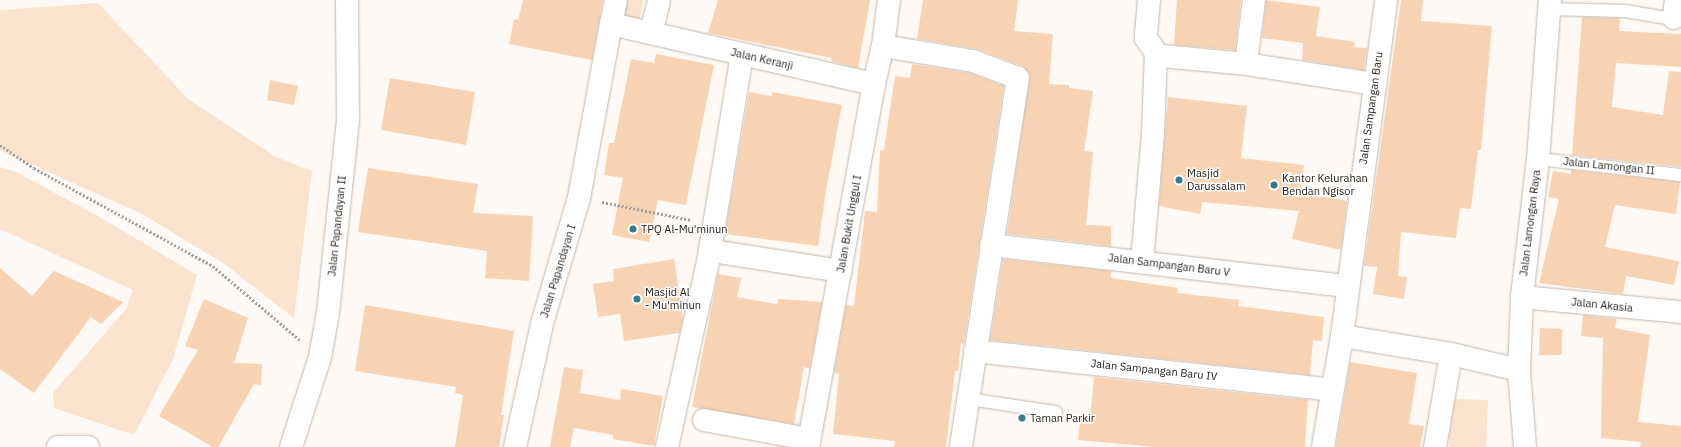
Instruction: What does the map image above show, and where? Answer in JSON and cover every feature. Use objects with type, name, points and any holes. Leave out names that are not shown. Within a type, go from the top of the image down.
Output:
[{"type":"street","name":"Jalan Papandayan II","points":[[291,447],[320,357],[328,313],[348,118],[347,0]]},
{"type":"street","points":[[611,24],[616,0]]},
{"type":"street","points":[[652,32],[659,0]]},
{"type":"street","name":"Jalan Bukit Unggul I","points":[[809,443],[874,84],[884,46],[889,0]]},
{"type":"street","points":[[1149,0],[1146,38],[1156,53],[1162,56],[1246,64],[1375,84]]},
{"type":"street","points":[[1246,64],[1254,0]]},
{"type":"street","name":"Jalan Sampangan Baru","points":[[1324,447],[1332,390],[1342,336],[1386,0]]},
{"type":"street","name":"Jalan Lamongan Raya","points":[[1525,447],[1519,370],[1522,297],[1538,159],[1549,4]]},
{"type":"street","name":"Jalan Keranji","points":[[611,24],[652,32],[742,55],[874,84]]},
{"type":"street","name":"Jalan Papandayan I","points":[[515,447],[542,320],[580,198],[588,138],[599,94],[611,24]]},
{"type":"street","points":[[884,46],[973,61],[1018,78],[961,447]]},
{"type":"street","points":[[1142,262],[1153,134],[1156,53]]},
{"type":"street","points":[[667,447],[714,227],[742,55]]},
{"type":"street","name":"Jalan Sampangan Baru V","points":[[991,245],[1348,286]]},
{"type":"street","points":[[719,252],[841,271]]},
{"type":"street","name":"Jalan Akasia","points":[[1522,297],[1681,312]]},
{"type":"street","points":[[1342,336],[1451,354],[1519,370]]},
{"type":"street","name":"Jalan Sampangan Baru IV","points":[[975,351],[1332,390]]},
{"type":"street","points":[[1435,447],[1451,354]]},
{"type":"street","points":[[704,420],[809,443]]},
{"type":"street","points":[[58,447],[88,447]]},
{"type":"lane","points":[[1549,4],[1625,11],[1677,13]]},
{"type":"lane","name":"Jalan Lamongan II","points":[[1538,159],[1681,175]]},
{"type":"lane","points":[[968,399],[1056,412]]},
{"type":"path","points":[[0,145],[34,168],[213,266],[320,357]]},
{"type":"path","points":[[580,198],[714,227]]},
{"type":"shaded area","points":[[623,0],[643,0],[638,29],[616,23]]},
{"type":"shaded area","points":[[98,3],[188,99],[276,157],[312,171],[294,318],[223,263],[142,214],[0,150],[0,10]]},
{"type":"shaded area","points":[[0,167],[16,172],[96,215],[197,275],[173,359],[134,435],[54,408],[53,393],[126,309],[133,290],[0,229]]},
{"type":"shaded area","points":[[1452,399],[1488,400],[1486,447],[1449,447]]},
{"type":"building","points":[[523,0],[603,0],[592,60],[509,44],[514,19],[518,20]]},
{"type":"building","points":[[718,0],[870,0],[858,68],[831,61],[832,58],[708,33]]},
{"type":"building","points":[[923,0],[1018,0],[1014,31],[1053,34],[1049,84],[1069,85],[1069,88],[1093,91],[1084,151],[1093,152],[1086,225],[1111,226],[1111,246],[1007,234],[1030,74],[1022,66],[977,49],[917,39]]},
{"type":"building","points":[[1177,0],[1241,0],[1235,50],[1174,45]]},
{"type":"building","points":[[1266,0],[1320,7],[1316,36],[1355,42],[1354,47],[1367,48],[1364,70],[1302,60],[1303,43],[1262,38]]},
{"type":"building","points":[[1401,0],[1423,0],[1421,21],[1492,26],[1481,150],[1478,150],[1471,209],[1460,208],[1456,238],[1401,232],[1398,276],[1407,277],[1404,299],[1373,294],[1377,267],[1364,266]]},
{"type":"building","points":[[1582,17],[1620,18],[1619,31],[1681,34],[1681,67],[1616,63],[1612,107],[1663,115],[1669,71],[1681,72],[1681,167],[1572,155]]},
{"type":"building","points":[[656,54],[714,65],[686,205],[658,200],[649,242],[612,235],[623,178],[604,175],[609,143],[614,143],[631,59],[654,63]]},
{"type":"building","points":[[912,64],[970,73],[1004,86],[964,344],[961,343],[958,371],[955,371],[946,447],[894,447],[895,441],[833,434],[839,374],[834,373],[846,305],[854,306],[865,211],[877,212],[880,150],[884,150],[895,76],[910,78]]},
{"type":"building","points":[[390,78],[475,92],[466,145],[381,130]]},
{"type":"building","points":[[270,80],[298,86],[294,105],[267,100]]},
{"type":"building","points":[[749,92],[772,96],[772,92],[842,105],[826,190],[818,246],[725,234]]},
{"type":"building","points":[[1168,97],[1247,106],[1241,158],[1304,165],[1300,193],[1347,201],[1341,250],[1292,239],[1299,211],[1202,202],[1200,214],[1159,206]]},
{"type":"building","points":[[368,168],[478,184],[473,213],[533,216],[529,281],[485,278],[487,251],[358,232]]},
{"type":"building","points":[[1571,170],[1680,182],[1676,214],[1615,205],[1605,247],[1679,261],[1674,285],[1626,276],[1623,294],[1539,283],[1559,199],[1548,197],[1553,171],[1571,174]]},
{"type":"building","name":"Masjid Al - Mu'minun","points":[[674,259],[683,318],[680,333],[624,341],[620,314],[598,317],[593,284],[614,281],[613,269]]},
{"type":"building","points":[[1003,259],[1111,271],[1111,278],[1178,288],[1177,293],[1239,300],[1238,306],[1324,317],[1322,341],[1313,340],[1310,375],[990,340]]},
{"type":"building","points":[[0,268],[32,296],[54,271],[123,302],[101,324],[91,317],[34,393],[0,369]]},
{"type":"building","points":[[718,274],[741,278],[737,297],[777,304],[778,299],[822,302],[810,369],[804,367],[794,424],[692,407]]},
{"type":"building","points":[[204,299],[248,318],[234,363],[262,364],[261,385],[254,384],[218,447],[213,447],[159,416],[198,350],[185,346]]},
{"type":"building","points":[[365,305],[514,331],[501,415],[504,415],[499,447],[455,447],[463,395],[455,393],[456,387],[355,371]]},
{"type":"building","points":[[1583,315],[1617,319],[1615,328],[1650,335],[1638,422],[1681,426],[1681,447],[1640,447],[1641,442],[1601,438],[1603,338],[1581,336]]},
{"type":"building","points":[[1540,328],[1562,329],[1562,355],[1539,355]]},
{"type":"building","points":[[1350,362],[1417,373],[1409,424],[1424,426],[1420,447],[1336,447]]},
{"type":"building","points":[[564,367],[583,370],[580,393],[620,400],[621,389],[663,396],[654,446],[613,439],[613,435],[574,428],[570,447],[550,447]]},
{"type":"building","points":[[1094,377],[1308,400],[1305,447],[1155,447],[1078,440],[1080,419],[1090,420]]},
{"type":"place","name":"Masjid Darussalam","points":[[1179,180]]},
{"type":"place","name":"Kantor Kelurahan Bendan Ngisor","points":[[1274,185]]},
{"type":"place","name":"TPQ Al-Mu'minun","points":[[633,229]]},
{"type":"place","name":"Masjid Al - Mu'minun","points":[[637,299]]},
{"type":"place","name":"Taman Parkir","points":[[1022,418]]}]
